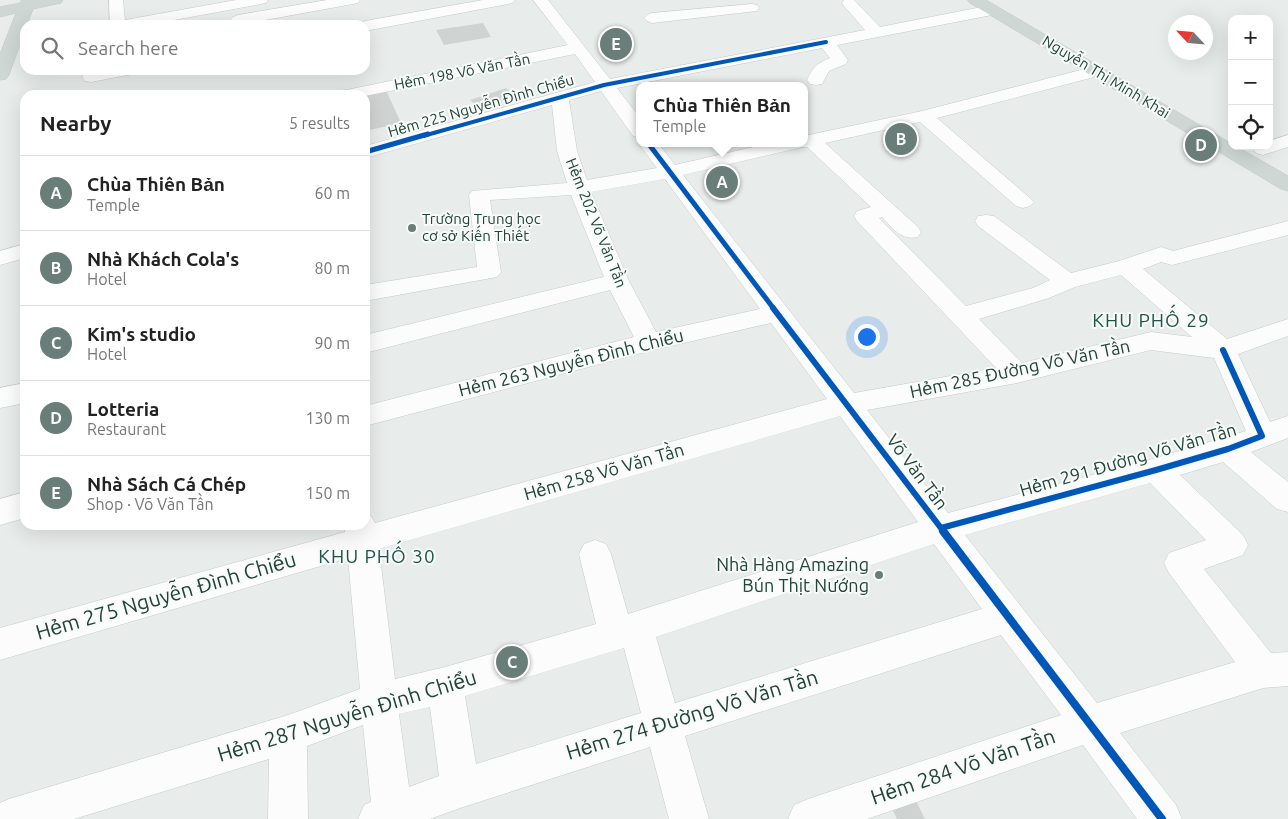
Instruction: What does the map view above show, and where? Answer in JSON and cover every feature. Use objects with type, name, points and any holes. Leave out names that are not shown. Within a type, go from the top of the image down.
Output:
[{"type":"main road","points":[[0,5],[56,0]]},
{"type":"main road","name":"Nguyễn Thị Minh Khai","points":[[975,0],[1288,185]]},
{"type":"main road","points":[[0,12],[26,2]]},
{"type":"main road","points":[[0,75],[26,2]]},
{"type":"main road","points":[[1266,150],[1288,163]]},
{"type":"street","points":[[116,0],[119,20]]},
{"type":"street","points":[[148,20],[261,0]]},
{"type":"street","points":[[233,5],[243,20],[310,3],[353,0]]},
{"type":"street","points":[[370,25],[508,0]]},
{"type":"street","points":[[540,0],[579,48],[636,127]]},
{"type":"street","points":[[727,0],[728,3],[754,4]]},
{"type":"street","points":[[652,18],[754,4]]},
{"type":"street","points":[[849,4],[876,32]]},
{"type":"street","name":"Hẻm 225 Nguyễn Ðình Chiểu","points":[[370,151],[604,85],[992,10]]},
{"type":"street","points":[[816,80],[822,68],[840,60],[826,42]]},
{"type":"street","name":"Hẻm 198 Võ Văn Tần","points":[[370,90],[579,48]]},
{"type":"street","points":[[808,141],[924,116],[1096,72]]},
{"type":"street","points":[[93,75],[95,90]]},
{"type":"street","name":"Hẻm 202 Võ Văn Tần","points":[[560,97],[568,151],[579,188],[617,281],[649,342]]},
{"type":"street","points":[[924,116],[1023,202]]},
{"type":"street","points":[[1273,144],[1288,141]]},
{"type":"street","points":[[808,146],[875,213],[961,316],[1017,374]]},
{"type":"street","name":"Võ Văn Tần","points":[[651,147],[1162,819]]},
{"type":"street","points":[[370,292],[489,272],[479,196],[579,188],[670,172],[782,147]]},
{"type":"street","points":[[875,213],[910,232]]},
{"type":"street","points":[[986,221],[1067,281]]},
{"type":"street","points":[[961,316],[1041,293],[1067,281],[1126,267],[1161,254],[1172,258],[1288,228]]},
{"type":"street","points":[[0,258],[20,252]]},
{"type":"street","points":[[1126,267],[1223,350],[1278,331],[1288,350]]},
{"type":"street","points":[[370,343],[617,281]]},
{"type":"street","name":"Hẻm 263 Nguyễn Ðình Chiểu","points":[[370,415],[649,342],[777,313]]},
{"type":"street","name":"Hẻm 285 Đường Võ Văn Tần","points":[[847,404],[1017,374],[1152,341],[1223,350]]},
{"type":"street","name":"Hẻm 291 Đường Võ Văn Tần","points":[[941,528],[1156,470],[1228,449],[1275,431],[1223,350]]},
{"type":"street","points":[[0,398],[20,394]]},
{"type":"street","name":"Hẻm 258 Võ Văn Tần","points":[[361,533],[847,404]]},
{"type":"street","points":[[1228,449],[1288,500]]},
{"type":"street","points":[[1156,470],[1232,545],[1180,563],[1276,670]]},
{"type":"street","points":[[0,512],[20,506]]},
{"type":"street","name":"Hẻm 287 Nguyễn Ðình Chiểu","points":[[9,819],[87,807],[381,702],[626,631],[941,528]]},
{"type":"street","points":[[361,533],[381,702],[385,817]]},
{"type":"street","name":"Hẻm 275 Nguyễn Ðình Chiểu","points":[[0,644],[361,533]]},
{"type":"street","points":[[595,554],[662,724],[689,819]]},
{"type":"street","name":"Hẻm 274 Đường Võ Văn Tần","points":[[385,817],[460,788],[1008,617]]},
{"type":"street","name":"Hẻm 284 Võ Văn Tần","points":[[808,819],[859,811],[1090,724],[1276,670]]},
{"type":"street","points":[[445,685],[460,788]]},
{"type":"street","points":[[288,734],[288,819]]},
{"type":"building","points":[[483,23],[491,37],[444,45],[436,30]]},
{"type":"building","points":[[506,88],[518,97],[481,109],[470,100]]},
{"type":"building","points":[[386,90],[401,123],[370,130],[370,92]]},
{"type":"building","points":[[912,793],[925,819],[897,819],[889,802]]},
{"type":"cycle path","points":[[370,151],[604,85],[826,42]]},
{"type":"cycle path","points":[[651,147],[1162,819]]},
{"type":"cycle path","points":[[941,528],[1156,470],[1228,449],[1262,436],[1223,350]]},
{"type":"place","name":"Nhà Sách Cá Chép","points":[[616,44]]},
{"type":"place","name":"Nhà Khách Cola's","points":[[901,139]]},
{"type":"place","name":"Lotteria","points":[[1201,145]]},
{"type":"place","name":"Chùa Thiên Bản","points":[[722,182]]},
{"type":"place","name":"Trường Trung học cơ sở Kiến Thiết","points":[[412,228]]},
{"type":"place","name":"Nhà Hàng Amazing Bún Thịt Nướng","points":[[879,575]]},
{"type":"place","name":"Kim's studio","points":[[512,662]]},
{"type":"district","name":"KHU PHỐ 29","points":[[1151,320]]},
{"type":"district","name":"KHU PHỐ 30","points":[[377,556]]}]
